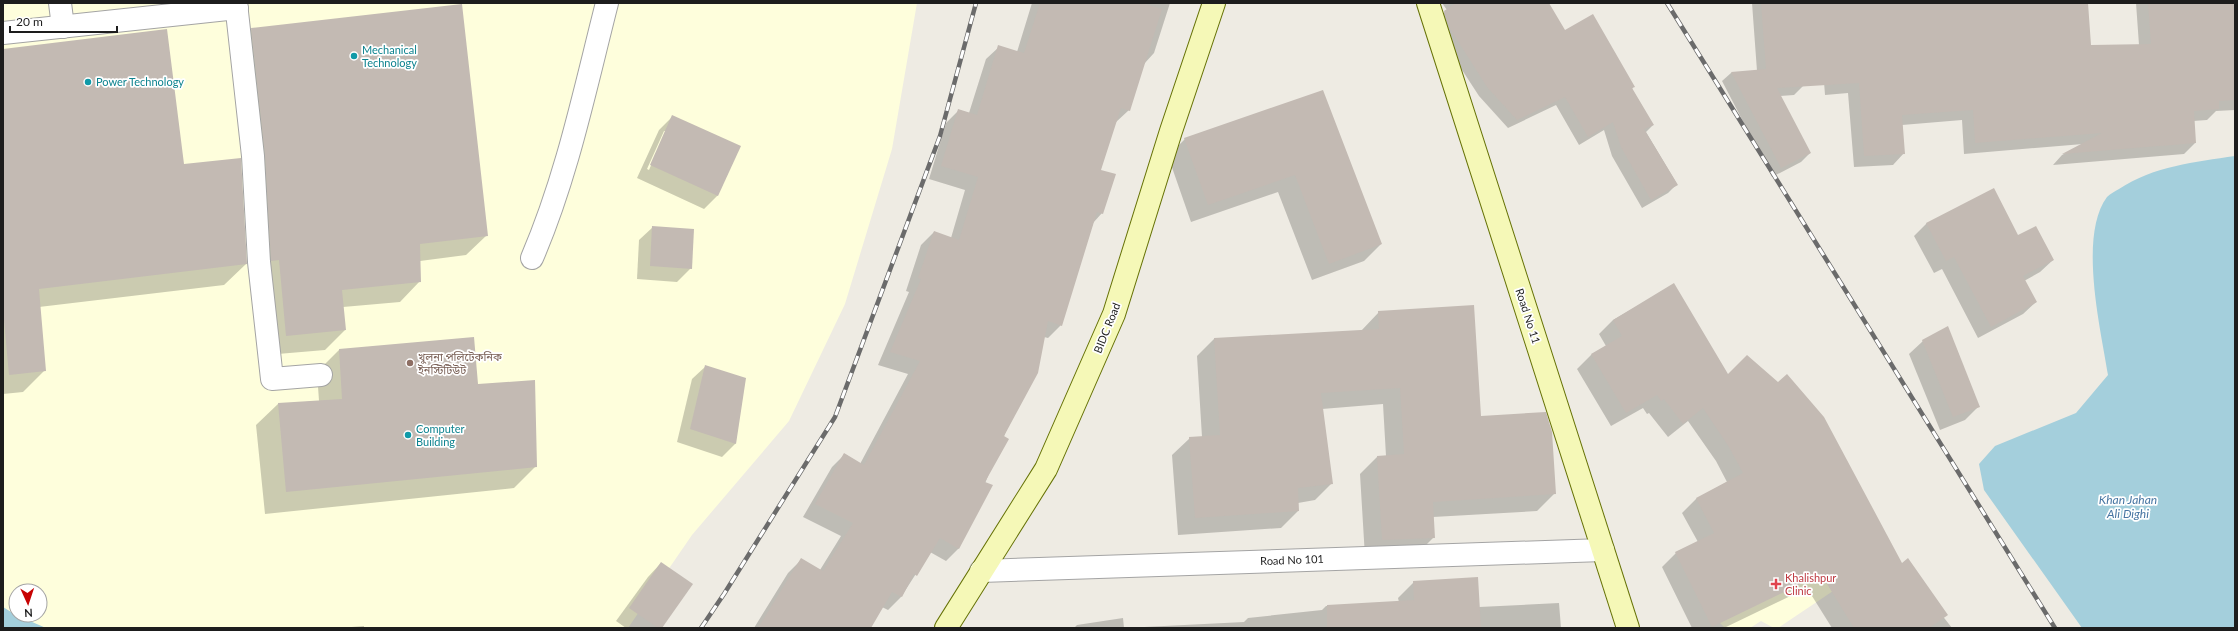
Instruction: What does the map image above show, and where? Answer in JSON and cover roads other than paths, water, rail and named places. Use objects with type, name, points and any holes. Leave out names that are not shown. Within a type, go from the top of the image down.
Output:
[{"type":"main road","name":"BIDC Road","points":[[946,628],[1046,469],[1114,314],[1171,131],[1214,3]]},
{"type":"main road","name":"Road No 11","points":[[1428,3],[1628,628]]},
{"type":"street","points":[[60,3],[63,27]]},
{"type":"street","points":[[532,258],[546,224],[574,134],[607,3]]},
{"type":"street","points":[[3,33],[236,6],[253,156],[259,262],[272,379],[321,375]]},
{"type":"street","name":"Road No 101","points":[[981,571],[1603,550]]},
{"type":"water","name":"Khan Jahan Ali Dighi","points":[[2235,156],[2235,628],[2082,628],[1984,490],[1979,464],[1995,446],[2076,413],[2108,375],[2097,309],[2093,259],[2094,235],[2098,214],[2107,197],[2132,181],[2161,170],[2190,163]]},
{"type":"water","points":[[3,607],[8,610],[8,623],[34,623],[46,628],[3,628]]},
{"type":"railway","points":[[701,628],[835,417],[940,136],[976,3]]},
{"type":"railway","points":[[1667,3],[2055,628]]},
{"type":"place","name":"Mechanical Technology","points":[[354,56]]},
{"type":"place","name":"Power Technology","points":[[88,82]]},
{"type":"place","name":"খুলনা পলিটেকনিক ইনস্টিটিউট","points":[[410,363]]},
{"type":"place","name":"Computer Building","points":[[408,435]]},
{"type":"place","name":"Khalishpur Clinic","points":[[1776,584]]}]
